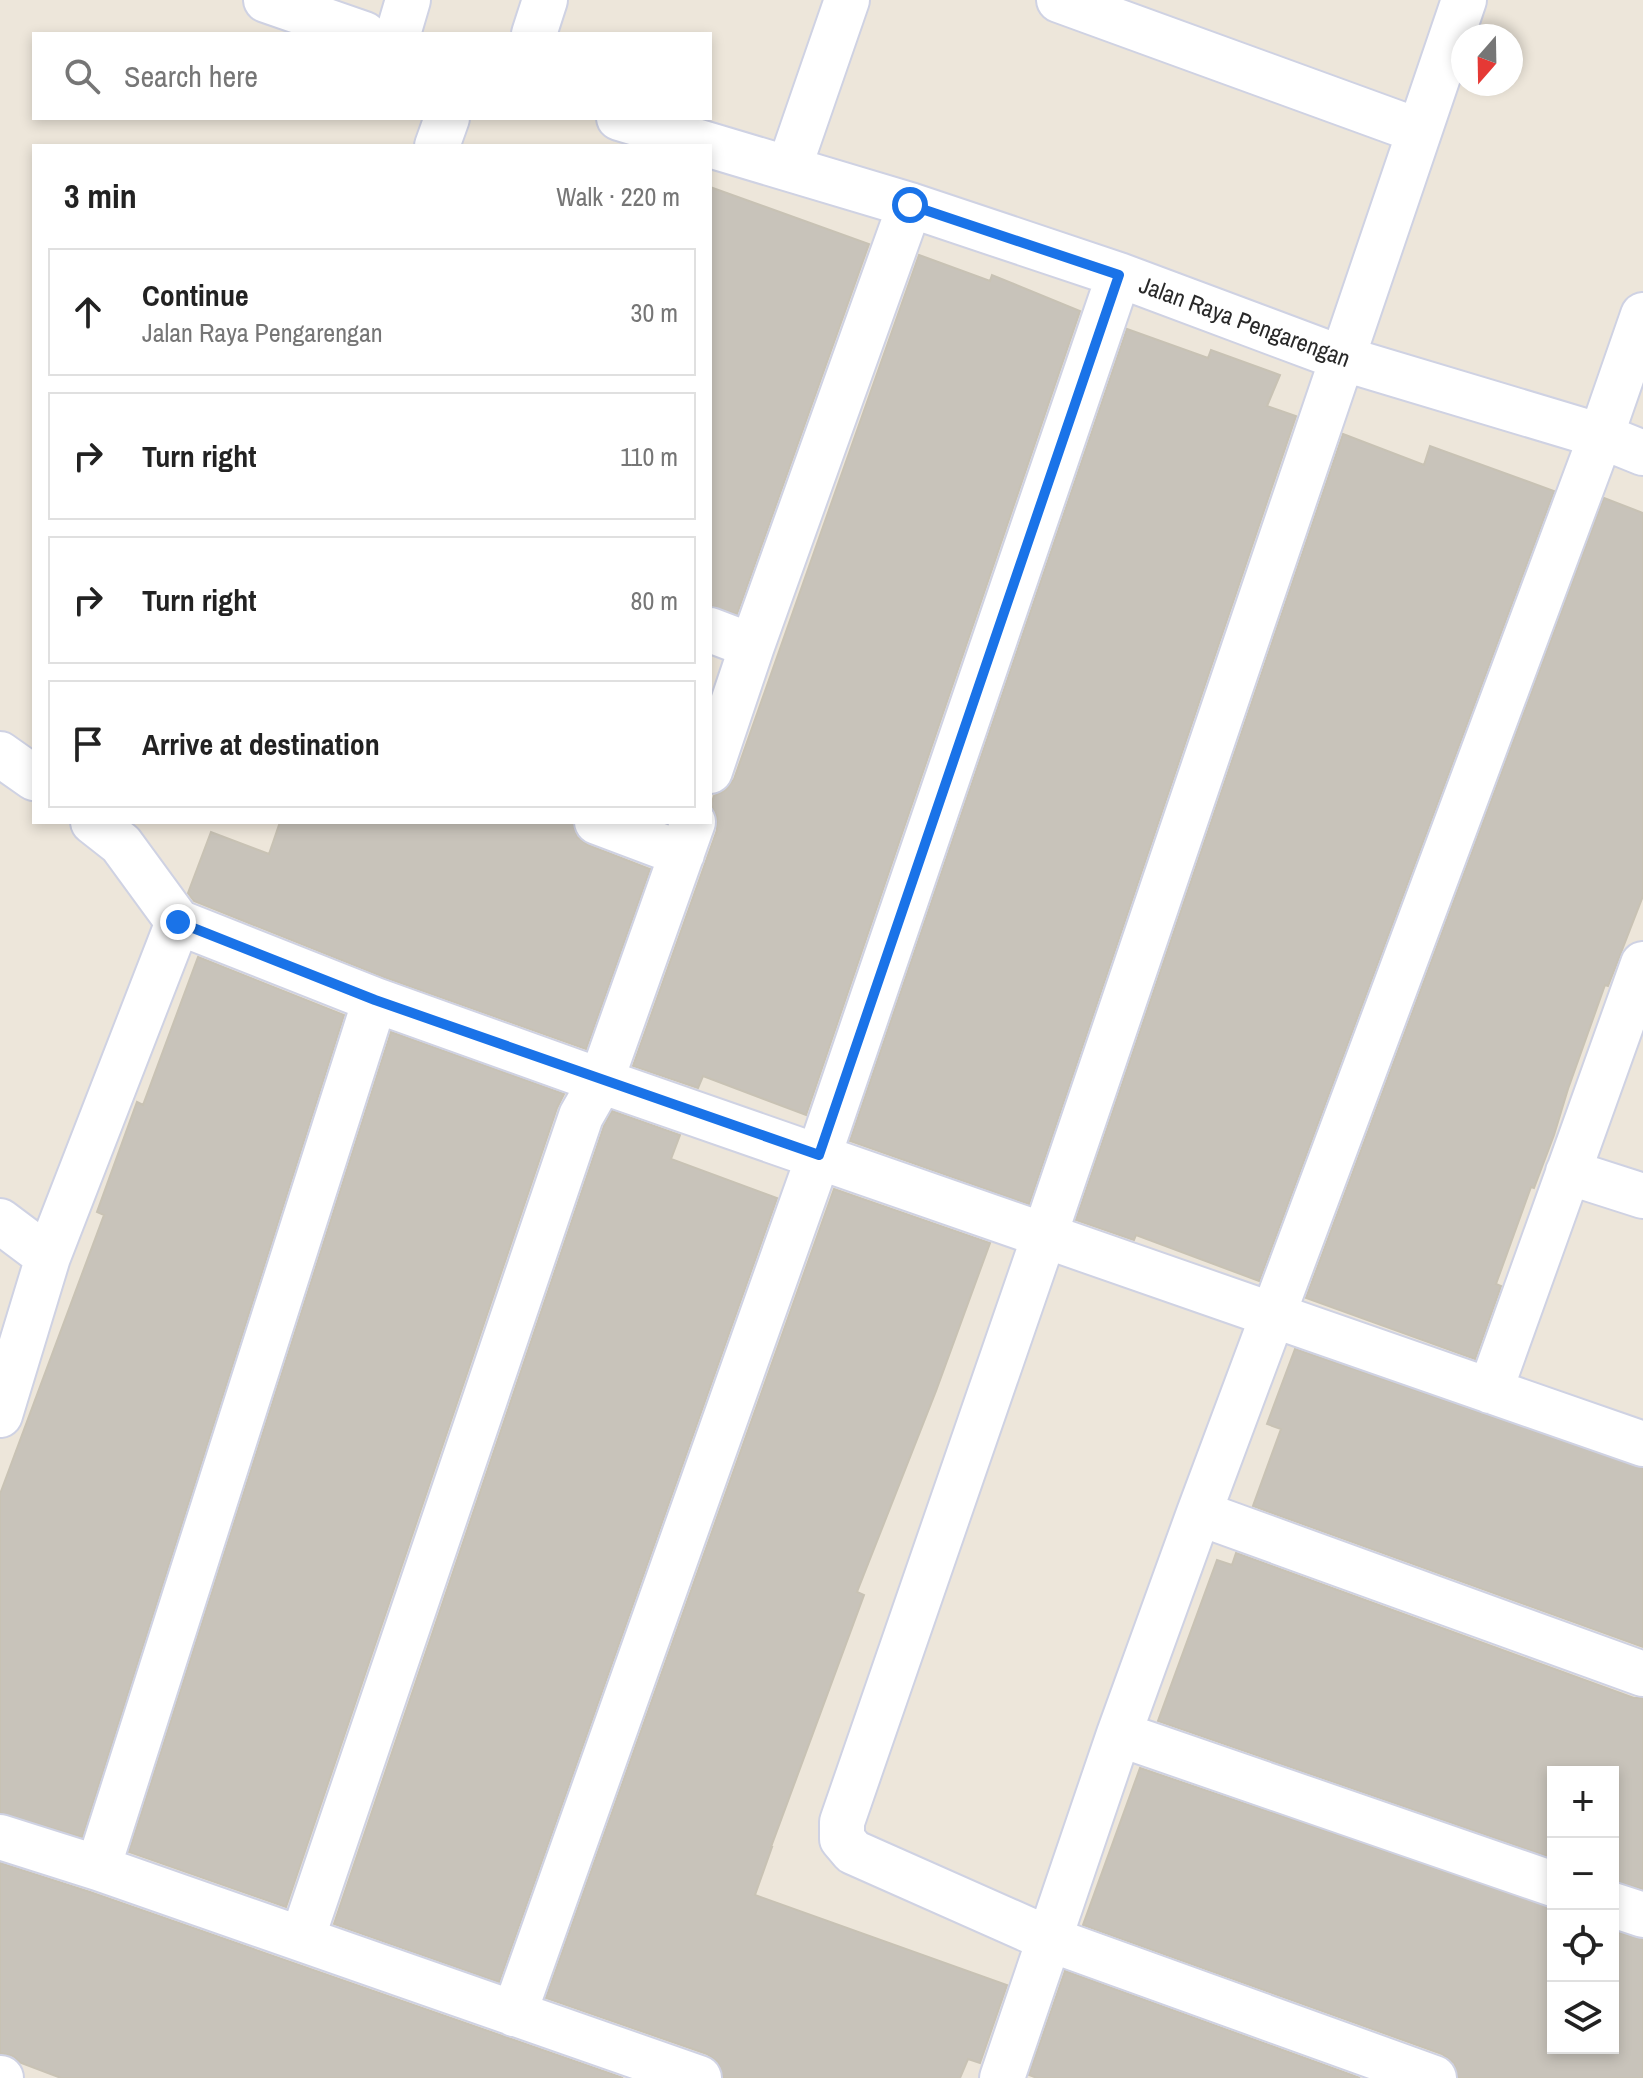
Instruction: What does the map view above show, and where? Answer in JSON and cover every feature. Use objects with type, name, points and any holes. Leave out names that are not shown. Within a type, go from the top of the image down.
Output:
[{"type":"street","points":[[266,0],[358,32]]},
{"type":"street","points":[[399,32],[408,0]]},
{"type":"street","points":[[535,32],[545,0]]},
{"type":"street","points":[[789,168],[847,0]]},
{"type":"street","points":[[1059,0],[1419,131]]},
{"type":"street","points":[[1434,2078],[1049,1939],[853,1852],[842,1839],[842,1822],[1464,0]]},
{"type":"street","points":[[438,144],[446,120]]},
{"type":"street","name":"Jalan Raya Pengarengan","points":[[626,120],[707,144]]},
{"type":"street","name":"Jalan Raya Pengarengan","points":[[712,145],[910,205],[1119,275],[1341,358],[1601,436],[1643,453]]},
{"type":"street","points":[[712,765],[910,205]]},
{"type":"street","points":[[514,2014],[819,1155],[1119,275]]},
{"type":"street","points":[[1002,2078],[1119,1734],[1199,1513],[1601,436],[1643,315]]},
{"type":"street","points":[[712,631],[752,646]]},
{"type":"street","points":[[0,754],[32,777]]},
{"type":"street","points":[[96,824],[121,844],[178,922],[375,1000],[601,1081],[1643,1444]]},
{"type":"street","points":[[302,1939],[581,1116],[601,1081],[688,838],[608,824]]},
{"type":"street","points":[[0,1415],[48,1257],[178,922]]},
{"type":"street","points":[[1490,1391],[1643,964]]},
{"type":"street","points":[[98,1868],[375,1000]]},
{"type":"street","points":[[1568,1172],[1643,1196]]},
{"type":"street","points":[[0,1221],[48,1257]]},
{"type":"street","points":[[1199,1513],[1643,1674]]},
{"type":"street","points":[[1119,1734],[1547,1882]]},
{"type":"street","points":[[0,1837],[98,1868],[699,2078]]},
{"type":"street","points":[[1619,1907],[1643,1915]]},
{"type":"building","points":[[712,188],[869,244],[737,614],[712,607]]},
{"type":"building","points":[[919,255],[990,281],[992,275],[1080,311],[806,1115],[703,1076],[698,1088],[633,1066],[717,830],[717,817],[712,807],[714,796],[726,790],[734,779]]},
{"type":"building","points":[[1127,329],[1208,358],[1211,350],[1280,375],[1267,406],[1296,416],[1029,1204],[850,1141]]},
{"type":"building","points":[[1343,434],[1424,465],[1430,446],[1554,491],[1259,1281],[1136,1235],[1134,1240],[1076,1220]]},
{"type":"building","points":[[1604,498],[1643,513],[1643,896],[1608,986],[1605,985],[1554,1135],[1534,1188],[1531,1187],[1496,1284],[1501,1286],[1475,1359],[1306,1298]]},
{"type":"building","points":[[279,824],[574,824],[577,837],[588,845],[650,869],[586,1049],[384,977],[194,901],[188,893],[211,832],[269,854]]},
{"type":"building","points":[[198,957],[344,1015],[82,1837],[0,1813],[0,1494],[104,1215],[97,1212],[137,1102],[143,1105]]},
{"type":"building","points":[[391,1032],[564,1094],[286,1907],[129,1852]]},
{"type":"building","points":[[612,1111],[680,1135],[671,1159],[777,1198],[499,1982],[334,1924],[604,1126]]},
{"type":"building","points":[[834,1189],[990,1243],[857,1592],[864,1595],[755,1895],[1007,1985],[980,2063],[968,2059],[960,2078],[723,2078],[718,2062],[707,2054],[546,1998]]},
{"type":"building","points":[[1295,1349],[1643,1468],[1643,1647],[1253,1506],[1281,1429],[1267,1424]]},
{"type":"building","points":[[1236,1553],[1634,1698],[1643,1698],[1643,1889],[1619,1883],[1619,1766],[1547,1766],[1547,1856],[1158,1721],[1217,1560],[1232,1565]]},
{"type":"building","points":[[1140,1768],[1547,1906],[1547,2054],[1619,2054],[1619,1933],[1643,1939],[1643,2078],[1458,2078],[1454,2063],[1442,2054],[1083,1925]]},
{"type":"building","points":[[0,1863],[623,2078],[61,2078],[0,2053]]},
{"type":"building","points":[[1065,1971],[1360,2078],[1037,2078],[1029,2075]]},
{"type":"route","points":[[178,922],[375,1000],[819,1155],[1119,275],[910,205]]}]
